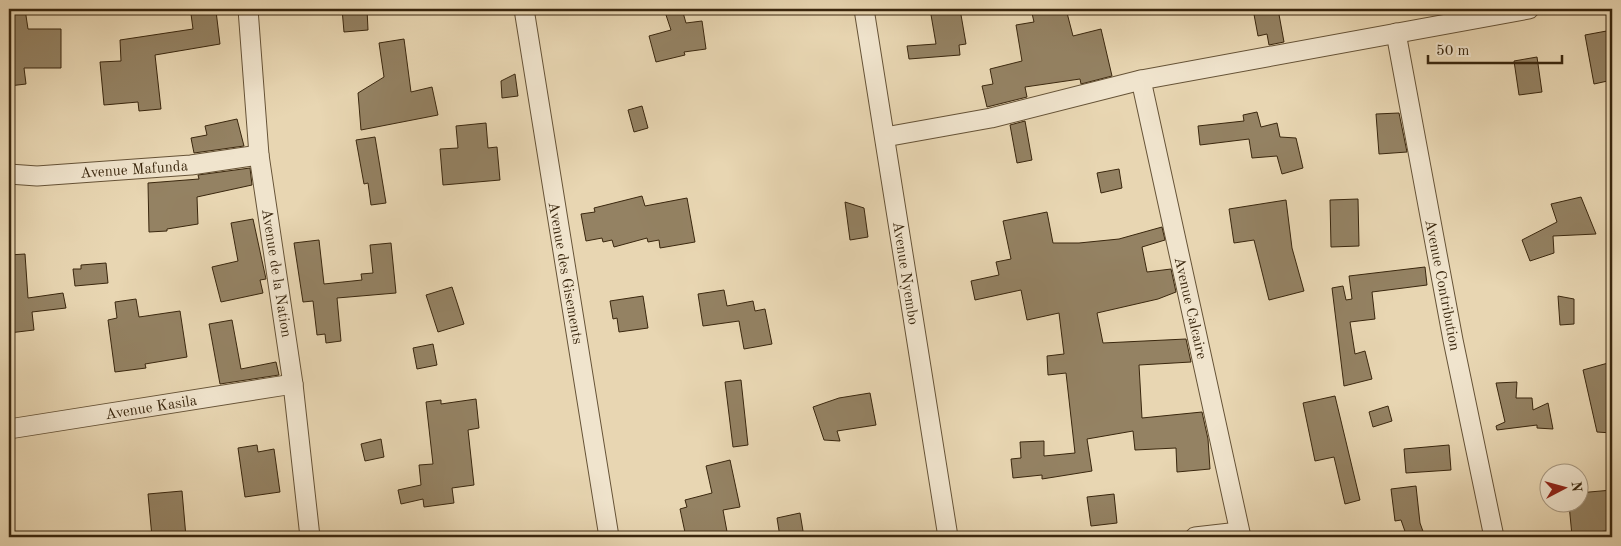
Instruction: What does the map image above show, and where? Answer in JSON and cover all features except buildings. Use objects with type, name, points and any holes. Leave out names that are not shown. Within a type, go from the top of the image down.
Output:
[{"type":"street","name":"Avenue de la Nation","points":[[248,9],[259,155],[294,384],[310,537]]},
{"type":"street","name":"Avenue des Gisements","points":[[524,9],[609,537]]},
{"type":"street","name":"Avenue Nyembo","points":[[864,9],[948,537]]},
{"type":"street","points":[[884,137],[991,118],[1141,80],[1529,9]]},
{"type":"street","name":"Avenue Contribution","points":[[1396,33],[1453,340],[1494,537]]},
{"type":"street","name":"Avenue Calcaire","points":[[1141,80],[1240,534]]},
{"type":"street","name":"Avenue Mafunda","points":[[9,174],[36,176],[181,166],[259,155]]},
{"type":"street","name":"Avenue Kasila","points":[[9,429],[294,384]]},
{"type":"street","points":[[1195,537],[1240,534]]}]
